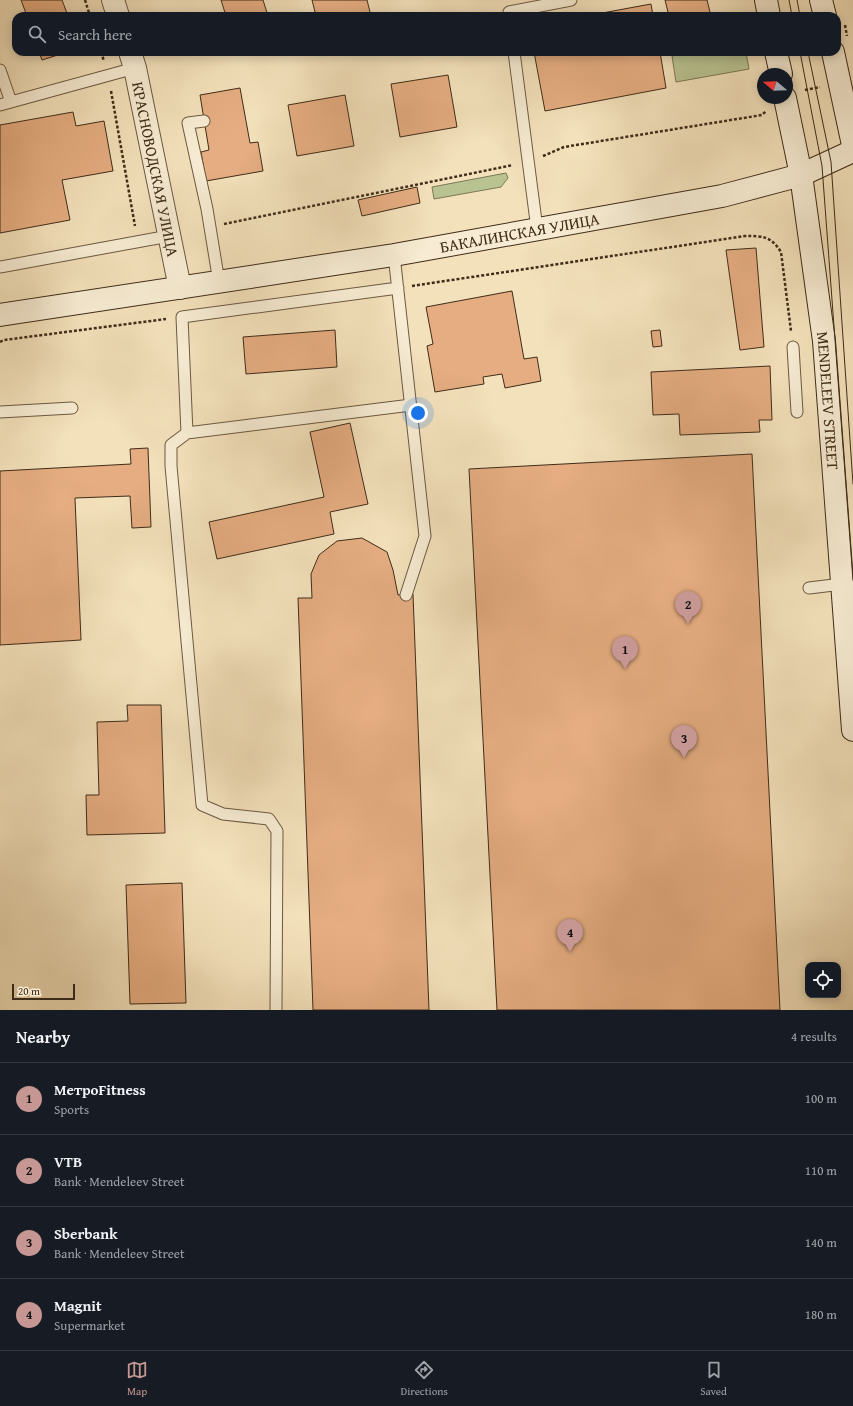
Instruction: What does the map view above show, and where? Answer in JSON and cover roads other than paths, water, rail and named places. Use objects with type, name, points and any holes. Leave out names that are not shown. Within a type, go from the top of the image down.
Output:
[{"type":"main road","points":[[113,0],[117,12]]},
{"type":"main road","points":[[766,0],[768,12]]},
{"type":"main road","points":[[821,0],[829,12]]},
{"type":"main road","points":[[841,53],[853,145]]},
{"type":"main road","points":[[777,56],[780,68]]},
{"type":"main road","name":"КРАСНОВОДСКАЯ УЛИЦА","points":[[133,60],[180,288]]},
{"type":"main road","name":"MENDELEEV STREET","points":[[786,104],[801,175],[824,342],[853,730]]},
{"type":"main road","name":"БАКАЛИНСКАЯ УЛИЦА","points":[[0,315],[394,255],[722,196],[801,175],[853,151]]},
{"type":"lane","points":[[509,12],[571,0]]},
{"type":"lane","points":[[515,56],[537,230]]},
{"type":"lane","points":[[0,70],[5,103],[108,76],[133,60]]},
{"type":"lane","points":[[204,121],[188,123],[207,209],[218,282]]},
{"type":"lane","points":[[0,267],[169,236]]},
{"type":"lane","points":[[394,255],[426,536],[406,594]]},
{"type":"lane","points":[[187,434],[182,317],[398,288]]},
{"type":"lane","points":[[793,347],[797,412]]},
{"type":"lane","points":[[276,1010],[277,831],[270,819],[223,814],[202,805],[171,466],[171,445],[187,434],[411,405]]},
{"type":"lane","points":[[0,412],[72,408]]},
{"type":"lane","points":[[809,588],[842,584]]},
{"type":"tram line","points":[[789,0],[791,12]]},
{"type":"tram line","points":[[797,0],[799,12]]},
{"type":"tram line","points":[[801,56],[822,166],[853,580]]},
{"type":"tram line","points":[[809,56],[831,162],[853,484]]},
{"type":"place","name":"VTB","points":[[688,624]]},
{"type":"place","name":"МетроFitness","points":[[625,669]]},
{"type":"place","name":"Sberbank","points":[[684,758]]},
{"type":"place","name":"Magnit","points":[[570,952]]}]
